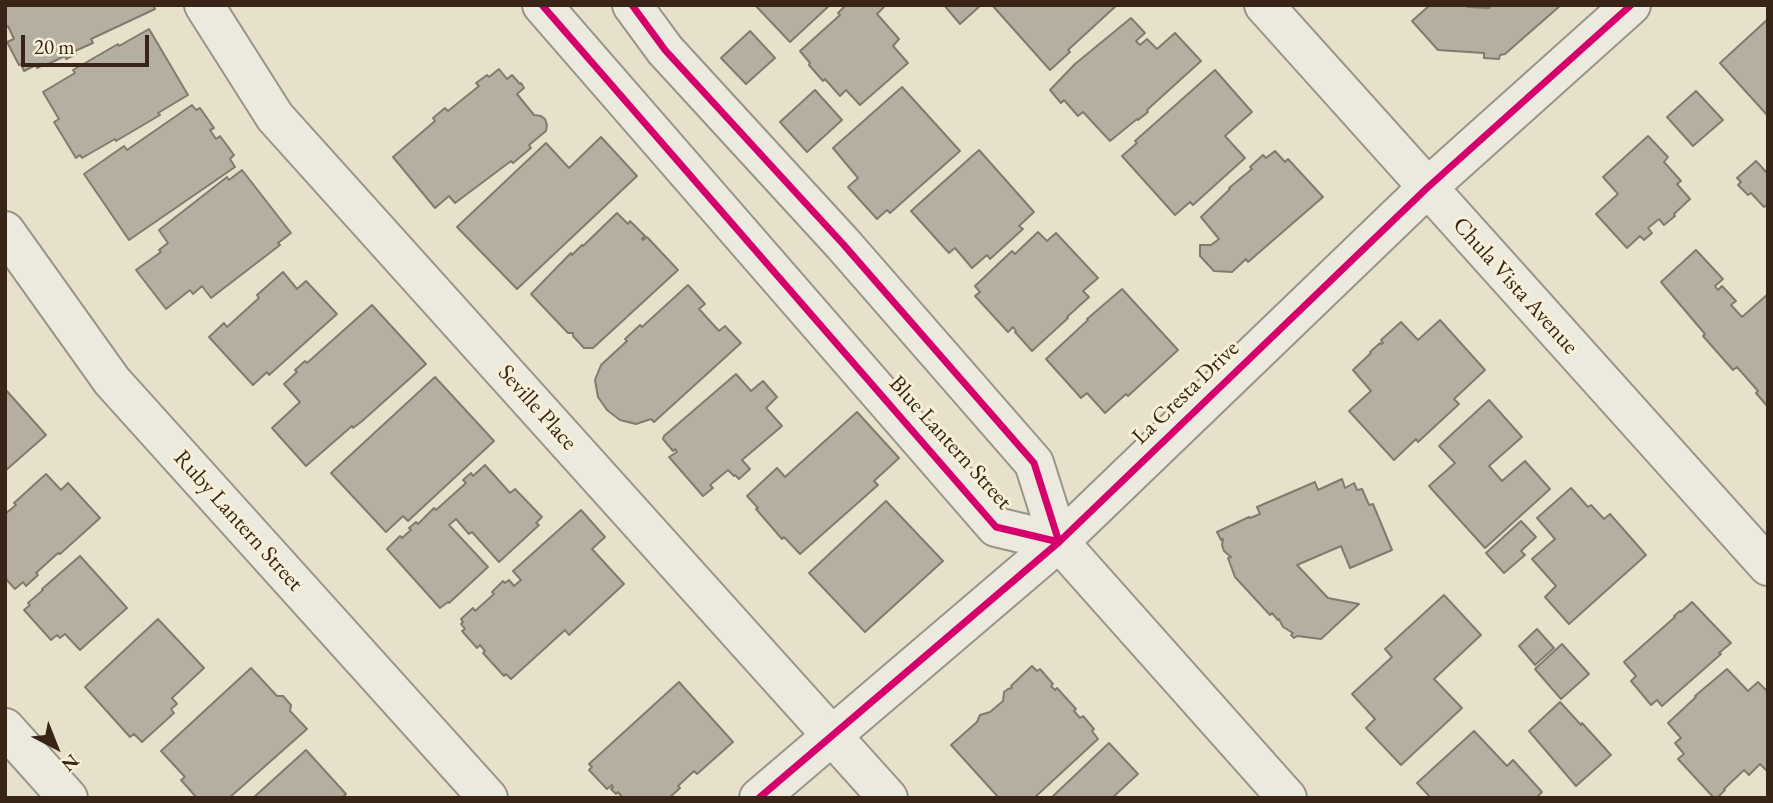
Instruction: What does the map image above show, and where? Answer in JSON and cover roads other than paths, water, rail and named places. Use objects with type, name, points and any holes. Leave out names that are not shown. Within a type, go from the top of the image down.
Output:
[{"type":"street","name":"Seville Place","points":[[204,5],[275,117],[888,798]]},
{"type":"street","name":"Blue Lantern Street","points":[[541,5],[996,527],[1059,542]]},
{"type":"street","name":"Blue Lantern Street","points":[[632,5],[665,50],[843,244],[1034,463],[1059,542],[1287,798]]},
{"type":"street","name":"Chula Vista Avenue","points":[[1264,5],[1768,566]]},
{"type":"street","name":"La Cresta Drive","points":[[759,798],[1059,542],[1427,188],[1631,5]]},
{"type":"street","name":"Ruby Lantern Street","points":[[5,231],[112,381],[488,798]]},
{"type":"street","points":[[5,728],[68,798]]}]
